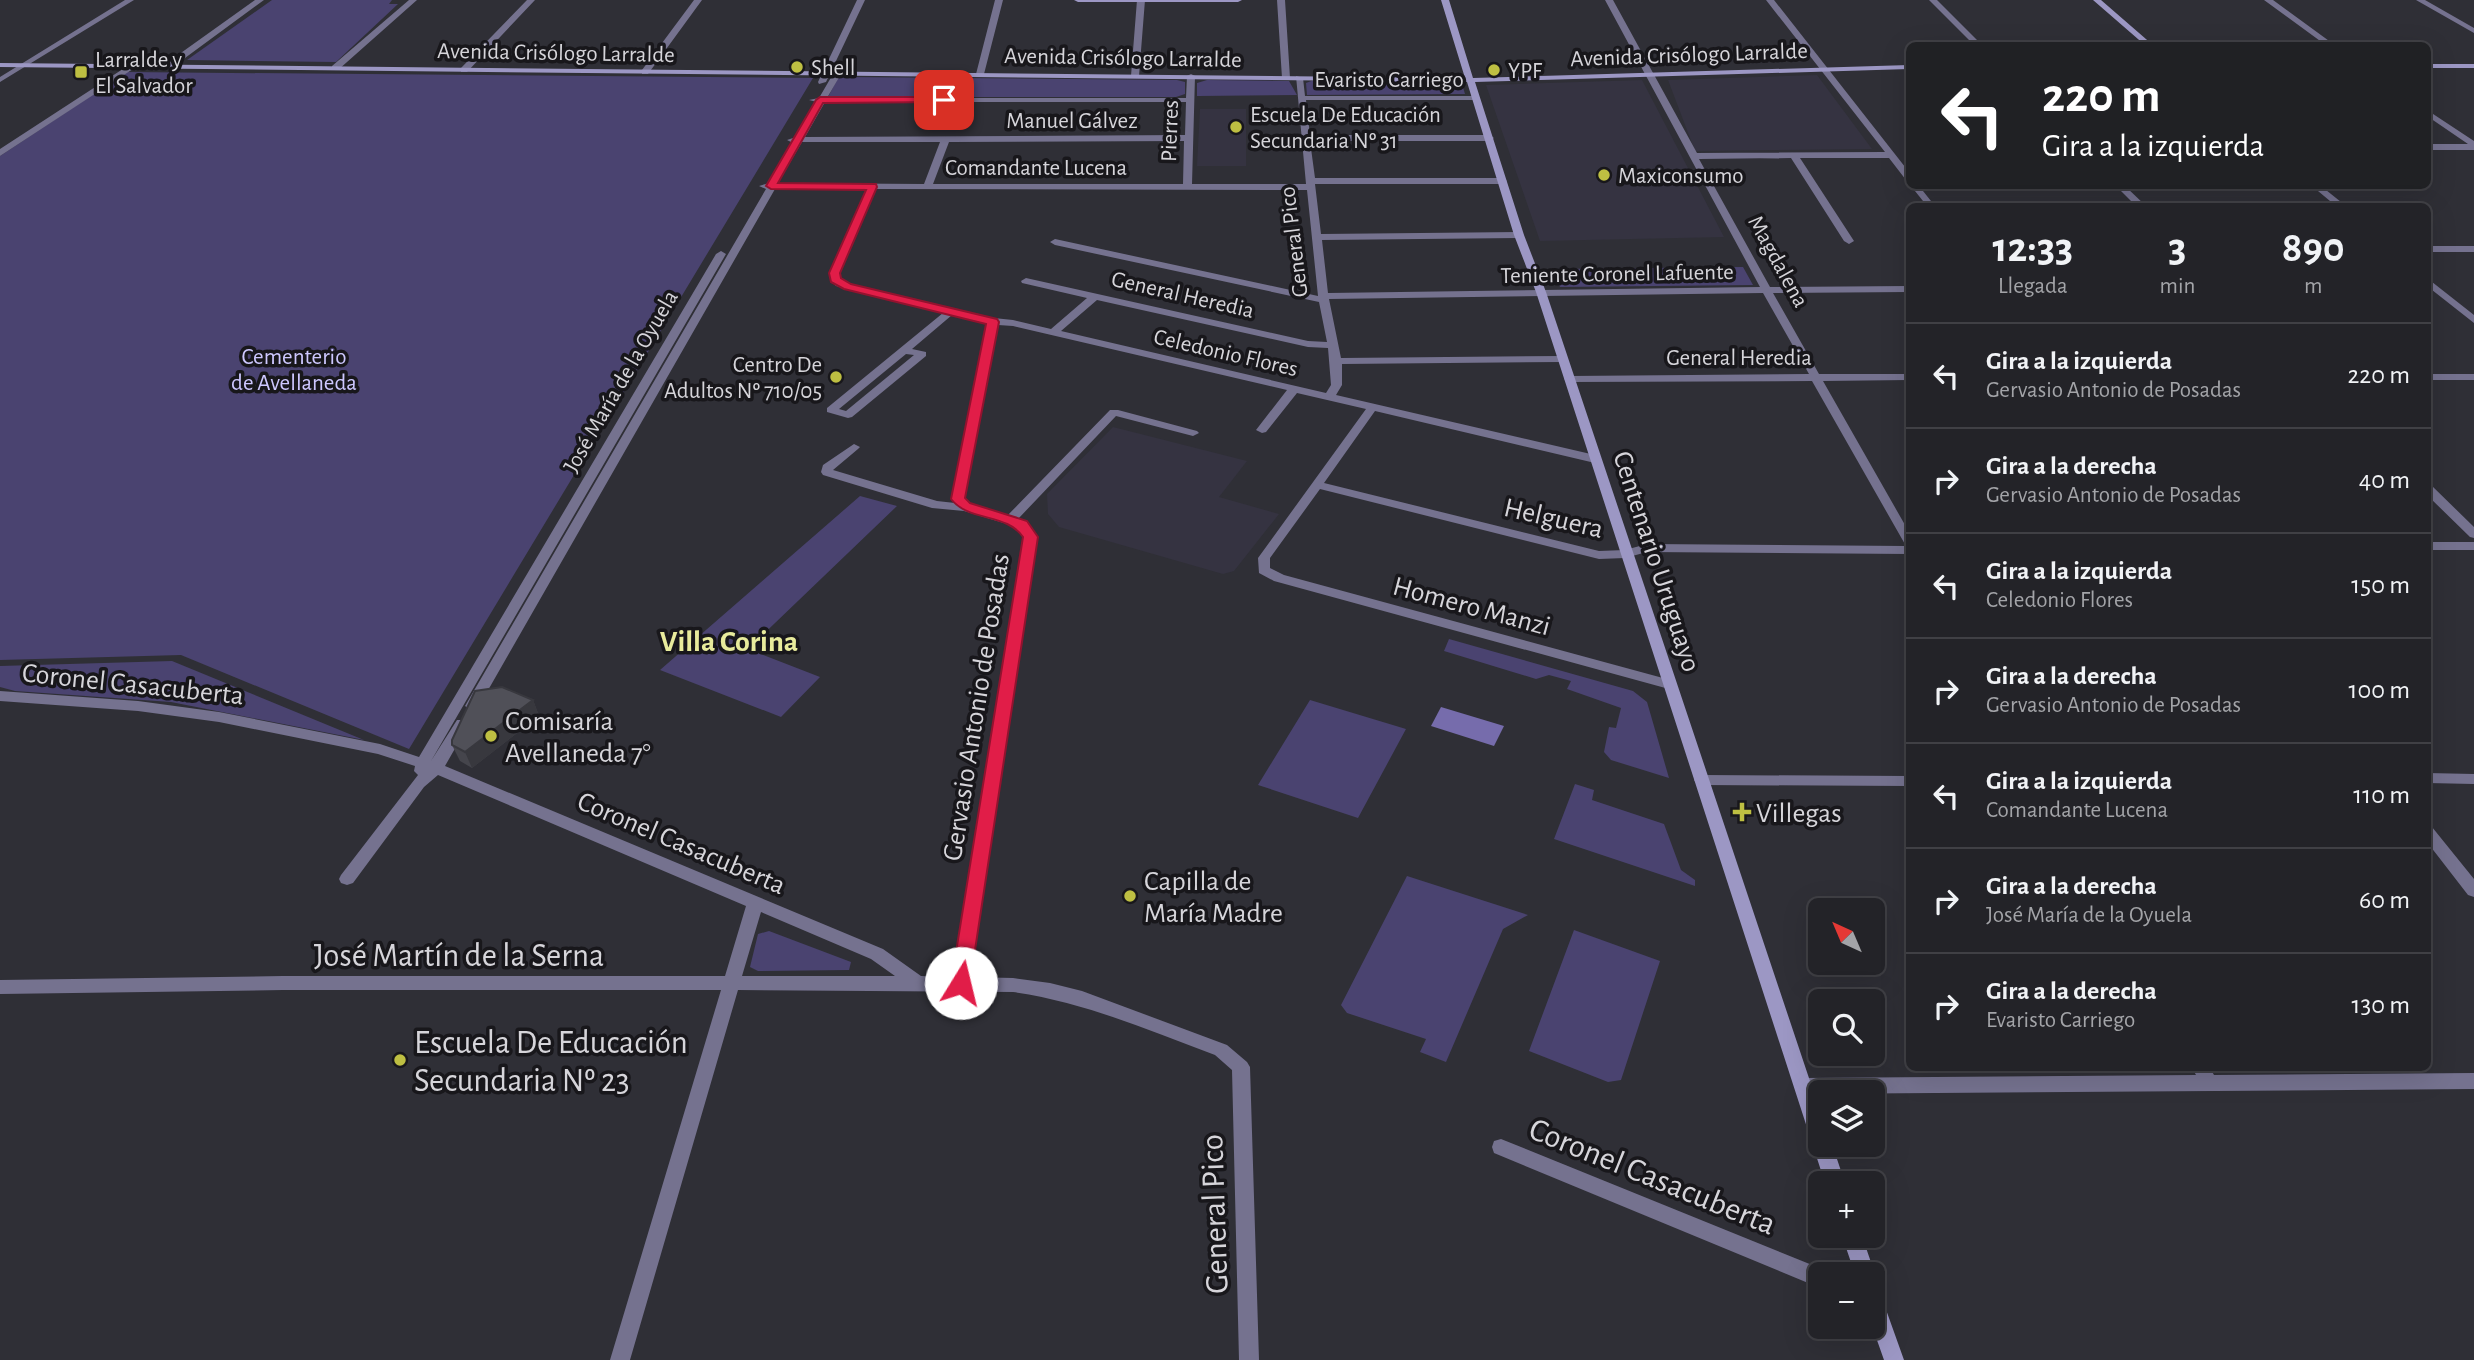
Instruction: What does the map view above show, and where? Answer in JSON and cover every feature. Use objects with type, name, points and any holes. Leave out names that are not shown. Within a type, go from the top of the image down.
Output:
[{"type":"street","points":[[0,80],[130,0]]},
{"type":"street","points":[[167,67],[260,0]]},
{"type":"street","points":[[335,68],[413,0]]},
{"type":"street","points":[[464,70],[531,0]]},
{"type":"street","points":[[645,72],[698,0]]},
{"type":"street","name":"José María de la Oyuela","points":[[347,879],[419,783],[831,74],[860,0]]},
{"type":"street","points":[[980,74],[999,0]]},
{"type":"street","points":[[1077,0],[1238,0]]},
{"type":"street","name":"Pierres","points":[[1135,76],[1141,0]]},
{"type":"street","points":[[1281,0],[1286,78]]},
{"type":"street","name":"Centenario Uruguayo","points":[[1445,0],[1519,235],[1541,292],[1808,1104]]},
{"type":"street","name":"Magdalena","points":[[1609,0],[1766,289],[1906,538]]},
{"type":"street","points":[[1770,0],[1906,174]]},
{"type":"street","points":[[1933,0],[1976,42]]},
{"type":"street","points":[[2097,0],[2146,42]]},
{"type":"street","points":[[2268,0],[2327,42]]},
{"type":"street","points":[[2420,0],[2474,31]]},
{"type":"street","name":"Avenida Crisólogo Larralde","points":[[0,65],[1471,79],[1906,67]]},
{"type":"street","points":[[2431,66],[2474,66]]},
{"type":"street","points":[[0,153],[131,67]]},
{"type":"street","name":"Pierres","points":[[1187,187],[1191,76]]},
{"type":"street","name":"General Pico","points":[[1298,78],[1325,298],[1336,361],[1337,385],[1328,398]]},
{"type":"street","name":"Evaristo Carriego","points":[[1302,98],[1476,98]]},
{"type":"street","points":[[816,100],[1189,100]]},
{"type":"street","points":[[2431,115],[2474,146]]},
{"type":"street","name":"Manuel Gálvez","points":[[793,140],[1188,138]]},
{"type":"street","points":[[1306,138],[1490,138]]},
{"type":"street","points":[[928,186],[945,140]]},
{"type":"street","points":[[0,141],[19,141]]},
{"type":"street","points":[[2431,147],[2474,146]]},
{"type":"street","points":[[1693,156],[1891,155]]},
{"type":"street","points":[[1794,156],[1849,241]]},
{"type":"street","name":"Comandante Lucena","points":[[766,186],[1187,187],[1503,181]]},
{"type":"street","name":"Celedonio Flores","points":[[872,187],[835,273],[835,280],[848,287],[1595,459]]},
{"type":"street","points":[[1917,189],[1929,203]]},
{"type":"street","points":[[2123,189],[2138,203]]},
{"type":"street","points":[[2320,189],[2336,203]]},
{"type":"street","points":[[1319,237],[1519,235]]},
{"type":"street","name":"Teniente Coronel Lafuente","points":[[1055,243],[1325,298],[1511,295],[1541,292],[1906,289]]},
{"type":"street","points":[[2431,249],[2474,249]]},
{"type":"street","name":"General Heredia","points":[[1026,281],[1308,344],[1332,345]]},
{"type":"street","points":[[2431,284],[2474,320]]},
{"type":"street","points":[[1053,333],[1095,296]]},
{"type":"street","points":[[904,350],[922,354],[848,415],[831,410],[950,312]]},
{"type":"street","points":[[965,506],[960,504],[958,492],[993,322]]},
{"type":"street","points":[[1336,361],[1562,359]]},
{"type":"street","name":"General Heredia","points":[[1569,379],[1906,377]]},
{"type":"street","points":[[2431,377],[2474,377]]},
{"type":"street","points":[[1262,430],[1293,390]]},
{"type":"street","points":[[1318,485],[1372,408]]},
{"type":"street","points":[[1010,520],[1114,412],[1193,433]]},
{"type":"street","name":"Gervasio Antonio de Posadas","points":[[854,447],[827,468],[827,472],[936,505],[965,506],[1010,520],[1022,524],[1030,537],[961,983]]},
{"type":"street","name":"Helguera","points":[[1318,485],[1599,555],[1625,554],[1647,548],[1906,550]]},
{"type":"street","name":"Homero Manzi","points":[[1318,485],[1264,558],[1264,569],[1279,578],[1670,684]]},
{"type":"street","points":[[2431,492],[2474,534]]},
{"type":"street","points":[[2431,546],[2474,546]]},
{"type":"street","name":"Coronel Casacuberta","points":[[0,696],[178,711],[331,738],[429,765],[877,954],[918,983]]},
{"type":"street","points":[[2431,778],[2474,779]]},
{"type":"street","points":[[1702,780],[1906,781]]},
{"type":"street","points":[[2431,836],[2474,891]]},
{"type":"street","points":[[620,1360],[729,984],[755,904]]},
{"type":"street","name":"José Martín de la Serna","points":[[0,987],[284,982],[918,983]]},
{"type":"street","points":[[918,983],[961,983]]},
{"type":"street","name":"General Pico","points":[[961,983],[1037,988],[1082,998],[1221,1050],[1241,1067],[1249,1360]]},
{"type":"street","points":[[1802,1086],[2205,1075],[2474,1081]]},
{"type":"street","name":"Coronel Casacuberta","points":[[1501,1147],[1808,1273]]},
{"type":"street","points":[[1885,1334],[1894,1360]]},
{"type":"shaded area","points":[[1817,75],[1872,149],[1695,151],[1668,80]]},
{"type":"shaded area","points":[[1642,80],[1724,237],[1540,241],[1486,85]]},
{"type":"shaded area","points":[[1200,109],[1246,109],[1246,166],[1197,166]]},
{"type":"shaded area","points":[[1113,427],[1247,461],[1219,497],[1279,514],[1234,571],[1223,574],[1059,527],[1048,514],[1047,494]]},
{"type":"shaded area","points":[[1441,707],[1504,726],[1494,746],[1431,726]]},
{"type":"green space","points":[[272,0],[392,0],[389,4],[398,4],[336,62],[187,60]]},
{"type":"green space","name":"Cementerio de Avellaneda","points":[[127,72],[813,78],[409,749],[181,655],[0,660],[0,156]]},
{"type":"green space","points":[[838,78],[1177,80],[1185,82],[1185,94],[1176,97],[828,97]]},
{"type":"green space","points":[[1207,80],[1289,81],[1297,95],[1197,96],[1197,83]]},
{"type":"green space","points":[[1314,80],[1454,82],[1462,84],[1465,94],[1307,95],[1306,83]]},
{"type":"green space","points":[[1743,267],[1753,285],[1560,287],[1553,269]]},
{"type":"green space","points":[[860,496],[897,506],[748,649],[820,677],[781,717],[660,670]]},
{"type":"green space","points":[[1449,639],[1633,691],[1647,702],[1669,778],[1611,760],[1604,752],[1609,727],[1616,728],[1621,708],[1567,689],[1571,681],[1549,675],[1536,679],[1444,651]]},
{"type":"green space","points":[[172,661],[364,740],[171,702],[15,691],[0,687],[0,666]]},
{"type":"green space","points":[[1310,700],[1406,729],[1358,818],[1258,785]]},
{"type":"green space","points":[[1575,784],[1594,790],[1592,800],[1664,824],[1681,870],[1695,880],[1695,886],[1554,839]]},
{"type":"green space","points":[[1407,876],[1528,915],[1503,929],[1446,1062],[1420,1052],[1426,1039],[1347,1013],[1341,1005]]},
{"type":"green space","points":[[1574,930],[1660,961],[1621,1080],[1608,1082],[1529,1051]]},
{"type":"green space","points":[[769,931],[851,962],[849,970],[758,971],[750,967],[758,934]]},
{"type":"building","points":[[502,687],[533,700],[465,752],[452,745],[475,691]]},
{"type":"place","name":"Shell","points":[[797,67]]},
{"type":"place","name":"YPF","points":[[1494,70]]},
{"type":"place","name":"Larralde y El Salvador","points":[[81,72]]},
{"type":"place","name":"Escuela De Educación Secundaria Nº 31","points":[[1236,127]]},
{"type":"place","name":"Maxiconsumo","points":[[1604,175]]},
{"type":"place","name":"Centro De Adultos Nº 710/05","points":[[836,377]]},
{"type":"place","name":"Comisaría Avellaneda 7°","points":[[491,736]]},
{"type":"place","name":"Villegas","points":[[1742,812]]},
{"type":"place","name":"Capilla de María Madre","points":[[1130,896]]},
{"type":"place","name":"Escuela De Educación Secundaria Nº 23","points":[[400,1060]]},
{"type":"district","name":"Villa Corina","points":[[729,641]]},
{"type":"route","points":[[944,100],[820,100],[771,186],[872,187],[835,273],[835,280],[848,287],[993,322],[958,499],[960,504],[965,506],[1022,524],[1030,537],[961,983]]}]
